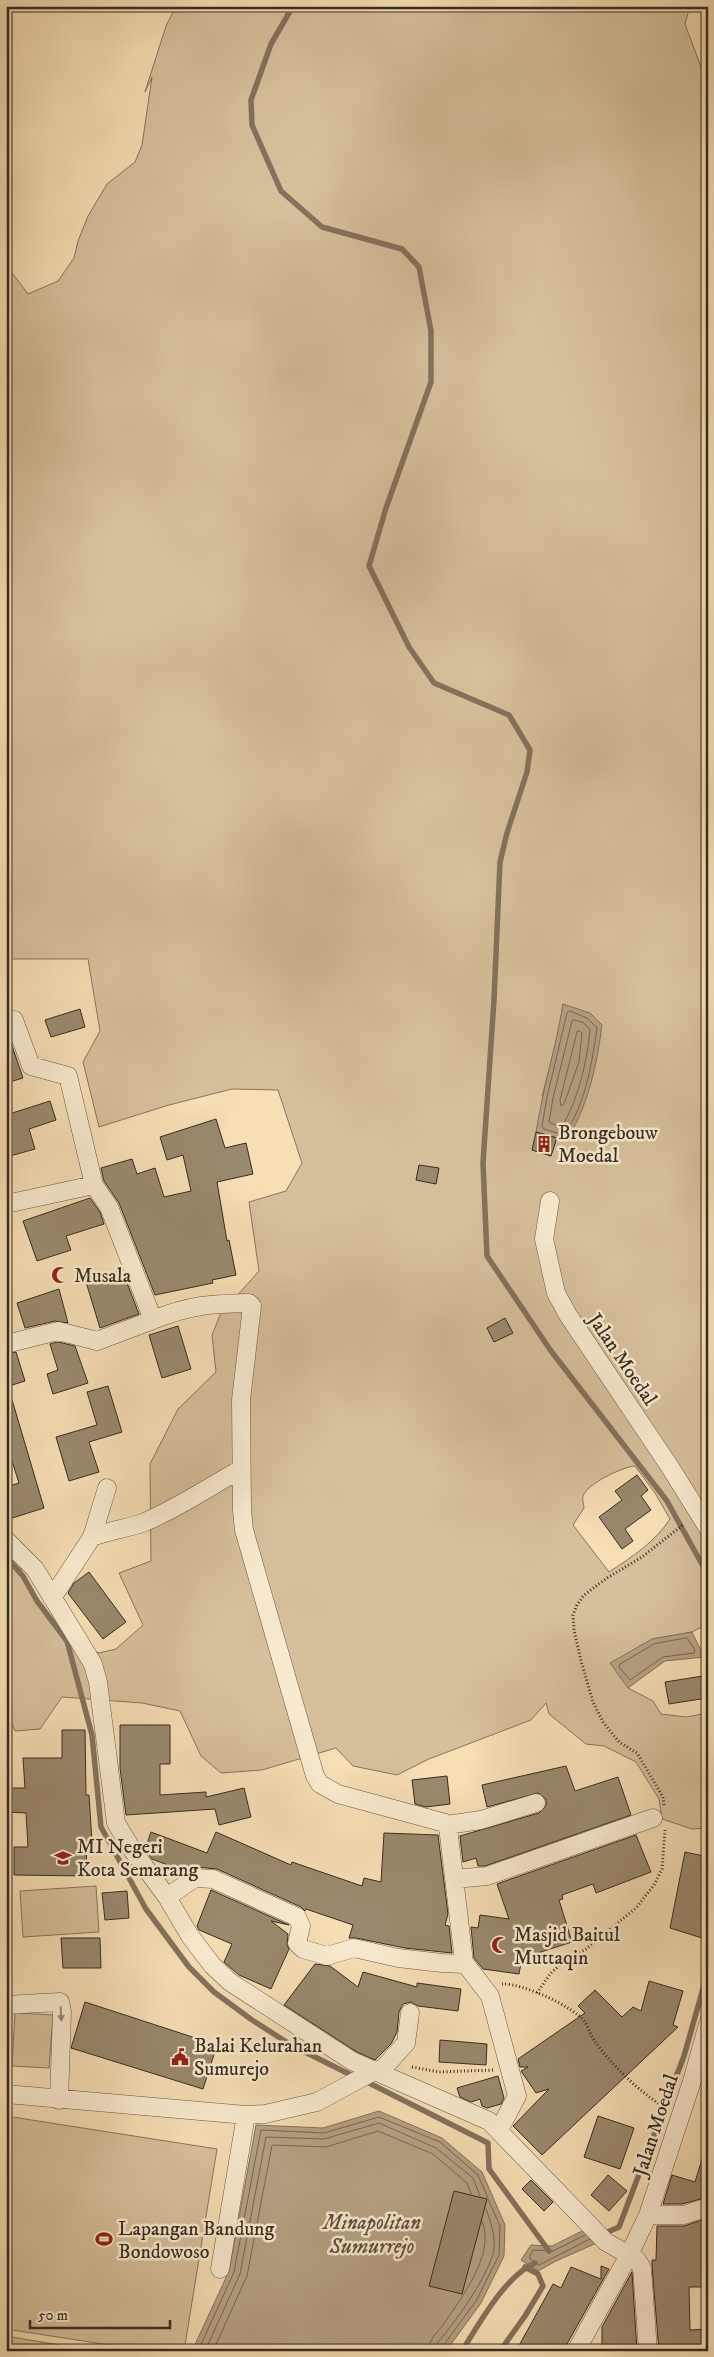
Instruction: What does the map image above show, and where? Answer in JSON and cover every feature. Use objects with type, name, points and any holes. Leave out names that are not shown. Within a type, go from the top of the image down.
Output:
[{"type":"street","points":[[6,1020],[14,1020],[31,1066],[68,1076],[94,1184],[109,1207],[153,1320]]},
{"type":"street","points":[[6,1204],[94,1184]]},
{"type":"street","name":"Jalan Moedal","points":[[550,1200],[544,1239],[556,1293],[568,1315],[670,1467],[708,1528]]},
{"type":"street","points":[[6,1344],[58,1331],[97,1341],[176,1310],[202,1304],[248,1303],[252,1306],[241,1400],[243,1426],[241,1469],[244,1530],[315,1776],[320,1784],[338,1794],[447,1825],[480,1820],[536,1803]]},
{"type":"street","points":[[92,1537],[111,1530],[128,1528],[158,1516],[241,1469]]},
{"type":"street","points":[[52,1598],[92,1537],[108,1488]]},
{"type":"street","points":[[6,1540],[35,1569],[94,1664],[116,1823],[133,1851],[167,1897],[190,1936],[212,1965],[230,1982],[352,2061],[489,2121],[606,2242],[637,2260],[642,2268],[648,2351]]},
{"type":"street","points":[[454,1879],[487,1876],[659,1815]]},
{"type":"street","points":[[447,1825],[464,1964],[491,1998],[517,2098],[499,2130]]},
{"type":"street","points":[[167,1897],[195,1878],[213,1879],[297,1916],[301,1926],[297,1943],[303,1949],[327,1956],[354,1948],[398,1958],[442,1964],[464,1964]]},
{"type":"street","points":[[6,2005],[60,2002],[62,2012],[59,2100]]},
{"type":"street","points":[[6,2094],[246,2115],[265,2114],[318,2102],[380,2072],[406,2043],[410,2013]]},
{"type":"street","name":"Jalan Moedal","points":[[576,2351],[629,2255],[648,2215],[693,2078],[708,2024]]},
{"type":"street","points":[[220,2269],[246,2115]]},
{"type":"street","points":[[648,2215],[684,2215],[708,2207]]},
{"type":"path","points":[[537,1993],[550,1974],[562,1963],[586,1949],[636,1908],[654,1885],[662,1869],[659,1815],[663,1797],[637,1753],[619,1742],[603,1722],[593,1702],[574,1630],[573,1615],[584,1595],[607,1578],[642,1557],[686,1522]]},
{"type":"path","points":[[485,1990],[504,1983],[537,1993],[560,2003],[584,2021],[596,2043],[652,2101],[658,2104]]},
{"type":"path","points":[[380,2072],[400,2066],[440,2072],[510,2069]]},
{"type":"shaded area","points":[[176,6],[690,6],[685,24],[701,67],[708,69],[708,1624],[692,1632],[652,1639],[628,1688],[653,1701],[661,1714],[686,1717],[708,1713],[708,1828],[692,1829],[662,1819],[659,1799],[636,1762],[604,1746],[586,1744],[549,1714],[546,1703],[531,1720],[429,1759],[397,1775],[353,1766],[336,1748],[262,1770],[221,1773],[201,1756],[180,1711],[142,1703],[62,1697],[40,1729],[15,1731],[6,1709],[6,1533],[11,1532],[23,1576],[37,1601],[67,1641],[99,1653],[116,1649],[143,1625],[119,1573],[151,1561],[150,1464],[178,1409],[216,1372],[212,1335],[220,1315],[259,1271],[249,1202],[286,1191],[302,1163],[278,1090],[232,1089],[169,1105],[99,1127],[83,1062],[100,1031],[88,959],[6,959],[6,268],[9,269],[28,294],[58,281],[74,258],[78,241],[88,216],[107,184],[135,162],[142,145],[152,77],[145,92],[166,26]],"holes":[[[563,1004],[557,1138],[542,1096],[558,1035]],[[635,1466],[655,1493],[670,1519],[650,1542],[609,1572],[573,1525],[584,1508],[583,1496],[591,1486],[614,1473]]]},
{"type":"shaded area","points":[[96,1886],[99,1932],[23,1937],[20,1891]]},
{"type":"shaded area","points":[[15,2013],[53,2015],[49,2068],[12,2066]]},
{"type":"shaded area","name":"Lapangan Bandung Bondowoso","points":[[6,2116],[217,2149],[184,2351],[148,2351],[6,2329]]},
{"type":"shaded area","points":[[6,2336],[95,2351],[6,2351]]},
{"type":"water","points":[[563,1004],[590,1013],[602,1025],[595,1068],[577,1122],[570,1135],[557,1138],[536,1132]]},
{"type":"water","points":[[692,1632],[704,1657],[665,1661],[628,1688],[610,1663],[652,1639]]},
{"type":"water","name":"Minapolitan Sumurrejo","points":[[379,2111],[442,2138],[482,2172],[505,2225],[504,2256],[481,2303],[446,2351],[192,2351],[229,2271],[256,2125],[323,2128]]},
{"type":"water","points":[[588,2228],[599,2242],[538,2271],[521,2260],[531,2245],[552,2246]]},
{"type":"building","points":[[80,1009],[85,1027],[51,1037],[45,1020]]},
{"type":"building","points":[[6,1037],[9,1037],[23,1078],[6,1083]]},
{"type":"building","points":[[50,1101],[56,1120],[29,1129],[35,1149],[10,1156],[6,1146],[6,1115]]},
{"type":"building","points":[[216,1119],[225,1148],[246,1143],[253,1174],[217,1182],[227,1241],[229,1240],[236,1275],[212,1280],[213,1283],[155,1295],[119,1203],[104,1181],[101,1168],[132,1159],[137,1174],[155,1168],[164,1197],[191,1191],[183,1155],[167,1160],[160,1137]]},
{"type":"building","name":"Brongebouw Moedal","points":[[536,1132],[557,1138],[551,1156],[532,1150]]},
{"type":"building","points":[[419,1165],[439,1168],[436,1184],[416,1180]]},
{"type":"building","points":[[90,1198],[100,1212],[104,1224],[66,1236],[71,1250],[37,1261],[23,1221]]},
{"type":"building","points":[[122,1270],[139,1314],[100,1328],[86,1282]]},
{"type":"building","points":[[59,1289],[68,1323],[55,1321],[25,1328],[17,1303]]},
{"type":"building","points":[[505,1318],[513,1333],[494,1342],[487,1328]]},
{"type":"building","points":[[178,1326],[191,1369],[162,1378],[149,1335]]},
{"type":"building","points":[[58,1342],[75,1346],[88,1383],[53,1394],[47,1374],[58,1370],[50,1344]]},
{"type":"building","points":[[16,1352],[25,1381],[6,1387],[6,1354]]},
{"type":"building","points":[[108,1386],[122,1432],[89,1442],[99,1472],[69,1481],[56,1437],[97,1425],[87,1392]]},
{"type":"building","points":[[6,1393],[10,1393],[44,1508],[6,1520],[6,1487],[19,1483],[6,1442]]},
{"type":"building","points":[[637,1475],[648,1490],[641,1496],[651,1510],[625,1529],[633,1541],[622,1549],[599,1517],[622,1500],[615,1491]]},
{"type":"building","points":[[89,1572],[126,1622],[103,1639],[68,1593],[74,1583]]},
{"type":"building","points":[[703,1676],[707,1698],[669,1704],[665,1682]]},
{"type":"building","points":[[120,1725],[170,1725],[170,1764],[160,1764],[160,1795],[206,1792],[206,1797],[244,1788],[251,1817],[219,1825],[215,1809],[126,1815],[120,1768]]},
{"type":"building","points":[[62,1730],[85,1730],[86,1795],[89,1795],[92,1842],[86,1842],[87,1876],[14,1875],[14,1847],[28,1847],[26,1813],[6,1812],[6,1788],[25,1788],[23,1758],[62,1758]]},
{"type":"building","points":[[566,1766],[575,1791],[618,1777],[631,1815],[485,1866],[478,1866],[476,1858],[463,1862],[460,1836],[539,1813],[546,1806],[546,1799],[538,1793],[487,1807],[482,1785]]},
{"type":"building","points":[[447,1776],[450,1804],[426,1807],[415,1804],[412,1780]]},
{"type":"building","points":[[151,1832],[207,1853],[216,1832],[291,1865],[292,1862],[362,1886],[364,1878],[381,1882],[384,1833],[438,1835],[448,1914],[445,1925],[449,1926],[452,1953],[405,1948],[349,1938],[353,1925],[306,1909],[305,1911],[301,1907],[217,1869],[196,1867],[186,1872],[152,1859],[145,1849]]},
{"type":"building","points":[[636,1835],[651,1872],[596,1893],[593,1884],[562,1895],[563,1899],[559,1900],[572,1942],[522,1958],[519,1974],[483,1969],[474,1958],[471,1927],[478,1928],[480,1915],[509,1919],[497,1884]]},
{"type":"building","points":[[685,1852],[708,1857],[708,1921],[702,1938],[670,1928]]},
{"type":"building","points":[[211,1890],[289,1925],[271,1921],[288,1934],[287,1945],[289,1949],[271,1989],[239,1975],[224,1962],[232,1944],[199,1930],[197,1926]]},
{"type":"building","points":[[127,1891],[129,1918],[105,1920],[102,1893]]},
{"type":"building","points":[[61,1938],[100,1938],[101,1968],[63,1968]]},
{"type":"building","points":[[315,1964],[330,1966],[358,1987],[363,1972],[417,1987],[417,1983],[461,1989],[458,2011],[418,2006],[411,2002],[403,2004],[399,2012],[397,2032],[391,2044],[375,2060],[357,2052],[284,2005]]},
{"type":"building","points":[[649,1981],[683,1991],[673,2025],[678,2027],[542,2155],[513,2126],[549,2089],[536,2093],[521,2071],[528,2067],[520,2067],[518,2059],[585,2013],[578,2006],[595,1990],[622,2017],[633,2007],[641,2011]]},
{"type":"building","points":[[85,2002],[217,2045],[203,2089],[71,2048]]},
{"type":"building","points":[[440,2040],[487,2044],[486,2065],[439,2062]]},
{"type":"building","points":[[498,2076],[504,2098],[501,2104],[487,2108],[482,2106],[480,2099],[471,2102],[460,2097],[457,2088]]},
{"type":"building","points":[[598,2116],[634,2128],[620,2169],[584,2157]]},
{"type":"building","points":[[704,2153],[708,2153],[708,2197],[682,2204],[663,2204],[672,2175],[695,2182]]},
{"type":"building","points":[[608,2175],[627,2191],[609,2211],[591,2195]]},
{"type":"building","points":[[531,2180],[553,2202],[544,2211],[522,2189]]},
{"type":"building","points":[[454,2191],[487,2199],[462,2294],[429,2286]]},
{"type":"building","points":[[708,2218],[708,2287],[689,2287],[690,2330],[708,2329],[708,2351],[659,2351],[652,2266],[652,2260],[656,2260],[657,2226],[684,2226]]},
{"type":"building","points":[[601,2266],[609,2269],[563,2351],[516,2351],[553,2284],[561,2288],[571,2267],[601,2279]]},
{"type":"building","points":[[632,2272],[637,2351],[602,2351],[602,2327]]},
{"type":"waterway","points":[[293,6],[271,44],[251,100],[252,125],[281,191],[322,227],[402,249],[419,267],[431,331],[431,382],[386,508],[369,566],[409,647],[434,683],[509,715],[530,750],[527,772],[507,833],[500,862],[494,1000],[483,1163],[487,1256],[551,1351],[667,1501],[708,1575]]},
{"type":"waterway","points":[[6,1557],[23,1576],[37,1601],[67,1641],[92,1735],[101,1827],[146,1909],[189,1967],[214,1992],[252,2020],[291,2045],[351,2075]]},
{"type":"waterway","points":[[603,2234],[619,2227],[684,2056],[708,1971]]},
{"type":"waterway","points":[[369,2083],[488,2143],[489,2169],[549,2251]]},
{"type":"waterway","points":[[462,2351],[503,2289],[524,2269],[535,2263]]},
{"type":"waterway","points":[[500,2351],[525,2316],[543,2286],[538,2274],[525,2267]]},
{"type":"place","name":"Brongebouw Moedal","points":[[544,1144]]},
{"type":"place","name":"Musala","points":[[60,1275]]},
{"type":"place","name":"MI Negeri Kota Semarang","points":[[63,1858]]},
{"type":"place","name":"Masjid Baitul Muttaqin","points":[[500,1945]]},
{"type":"place","name":"Balai Kelurahan Sumurejo","points":[[180,2057]]},
{"type":"place","name":"Lapangan Bandung Bondowoso","points":[[104,2239]]}]
